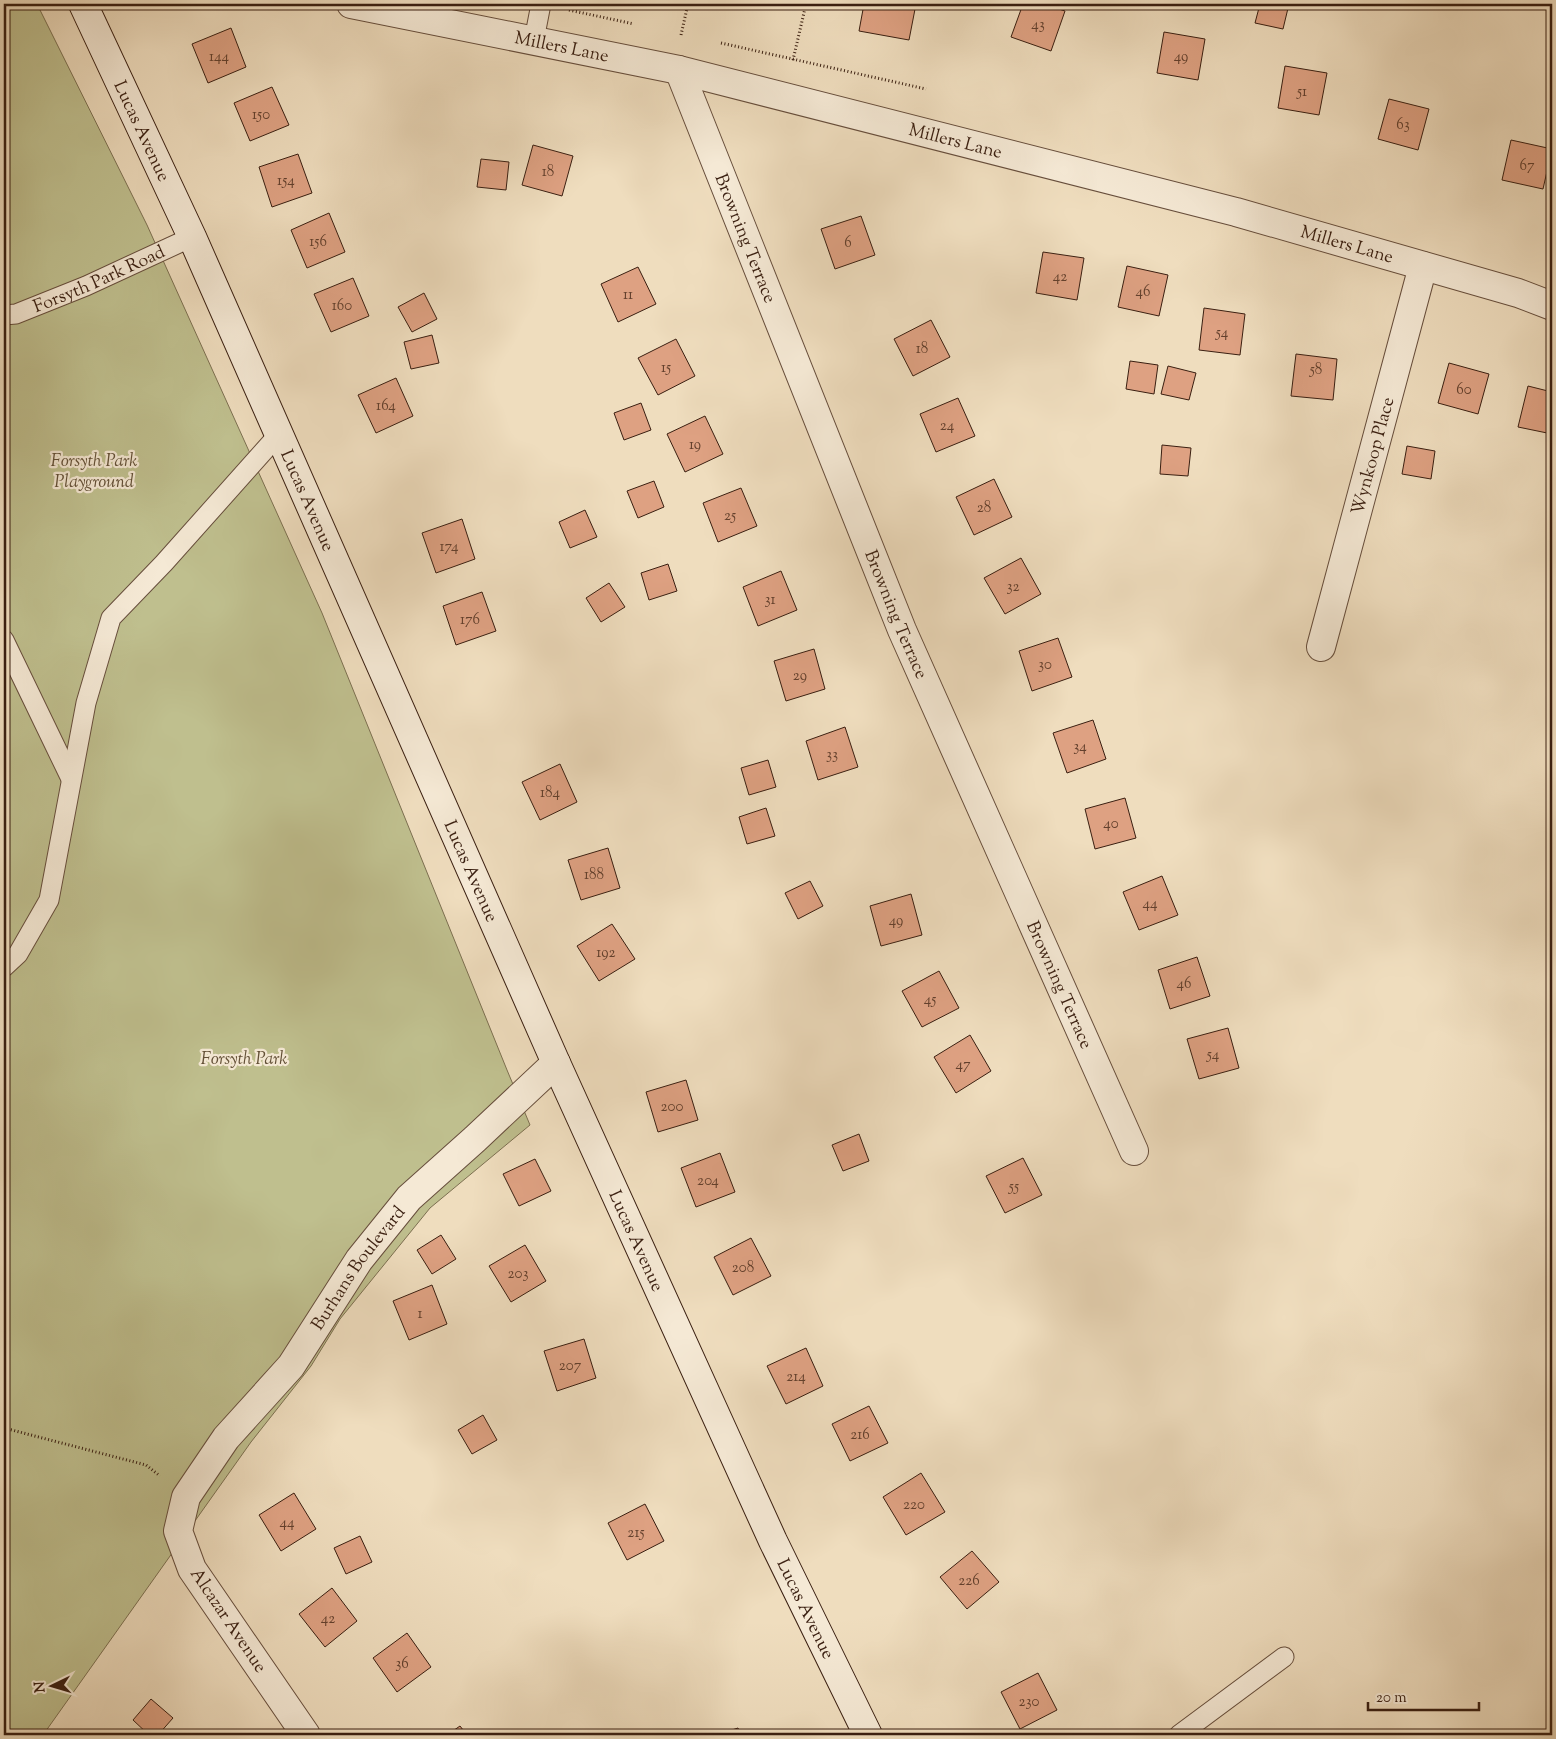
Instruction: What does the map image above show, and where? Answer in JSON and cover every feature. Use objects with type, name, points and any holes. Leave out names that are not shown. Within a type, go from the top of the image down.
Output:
[{"type":"street","name":"Lucas Avenue","points":[[83,4],[192,237],[556,1063],[774,1541],[868,1735]]},
{"type":"street","name":"Millers Lane","points":[[352,4],[679,70],[1236,212],[1518,293],[1552,306]]},
{"type":"street","name":"Browning Terrace","points":[[679,70],[902,630],[1134,1150]]},
{"type":"street","name":"Wynkoop Place","points":[[1321,647],[1423,266]]},
{"type":"street","name":"Burhans Boulevard","points":[[186,1497],[226,1438],[291,1366],[359,1260],[409,1198],[482,1133],[556,1063]]},
{"type":"street","name":"Alcazar Avenue","points":[[186,1497],[178,1531],[192,1569],[306,1735]]},
{"type":"lane","points":[[534,40],[541,4]]},
{"type":"lane","name":"Forsyth Park Road","points":[[4,315],[16,314],[86,286],[192,237]]},
{"type":"lane","points":[[4,967],[18,954],[49,900],[86,703],[111,618],[164,563],[278,434]]},
{"type":"lane","points":[[4,640],[71,779]]},
{"type":"lane","points":[[1179,1735],[1284,1657]]},
{"type":"path","points":[[681,35],[688,4]]},
{"type":"path","points":[[793,60],[806,4]]},
{"type":"path","points":[[560,8],[635,24]]},
{"type":"path","points":[[672,33],[690,37]]},
{"type":"path","points":[[718,43],[926,89]]},
{"type":"path","points":[[4,1428],[146,1465],[186,1497]]},
{"type":"green space","name":"Forsyth Park","points":[[4,4],[37,4],[147,225],[322,613],[530,1125],[430,1208],[340,1319],[311,1366],[251,1442],[43,1735],[4,1735]]},
{"type":"building","points":[[864,4],[916,4],[909,40],[859,31]]},
{"type":"building","points":[[1023,4],[1043,4],[1065,11],[1051,51],[1011,37]]},
{"type":"building","points":[[1260,4],[1289,4],[1283,29],[1255,23]]},
{"type":"building","points":[[231,28],[246,67],[208,83],[192,44]]},
{"type":"building","points":[[1164,32],[1205,39],[1198,80],[1157,73]]},
{"type":"building","points":[[1285,66],[1327,73],[1319,115],[1278,108]]},
{"type":"building","points":[[272,87],[289,125],[250,141],[234,103]]},
{"type":"building","points":[[1389,99],[1429,109],[1418,150],[1378,139]]},
{"type":"building","points":[[1511,140],[1552,149],[1543,189],[1502,180]]},
{"type":"building","points":[[533,145],[573,156],[562,196],[522,185]]},
{"type":"building","points":[[298,154],[312,193],[272,207],[259,167]]},
{"type":"building","points":[[481,159],[509,162],[506,190],[477,187]]},
{"type":"building","points":[[329,213],[345,252],[307,268],[291,230]]},
{"type":"building","points":[[861,216],[875,255],[835,269],[821,229]]},
{"type":"building","points":[[1043,252],[1084,258],[1077,300],[1036,293]]},
{"type":"building","points":[[1127,266],[1168,275],[1159,316],[1118,307]]},
{"type":"building","points":[[638,267],[656,304],[618,322],[601,284]]},
{"type":"building","points":[[353,278],[369,316],[331,332],[314,294]]},
{"type":"building","points":[[424,293],[437,319],[412,332],[398,307]]},
{"type":"building","points":[[1204,308],[1245,314],[1240,355],[1199,350]]},
{"type":"building","points":[[931,320],[950,357],[913,376],[894,339]]},
{"type":"building","points":[[432,335],[439,363],[411,369],[404,342]]},
{"type":"building","points":[[676,339],[695,376],[658,395],[638,358]]},
{"type":"building","points":[[1296,354],[1337,359],[1333,400],[1291,396]]},
{"type":"building","points":[[1130,361],[1158,365],[1154,394],[1126,389]]},
{"type":"building","points":[[1449,363],[1489,374],[1478,414],[1438,403]]},
{"type":"building","points":[[1168,366],[1196,373],[1189,400],[1161,394]]},
{"type":"building","points":[[396,378],[413,416],[376,433],[358,395]]},
{"type":"building","points":[[1528,386],[1552,392],[1552,434],[1518,427]]},
{"type":"building","points":[[958,398],[975,436],[936,452],[920,414]]},
{"type":"building","points":[[641,403],[651,430],[624,440],[614,413]]},
{"type":"building","points":[[705,416],[723,454],[685,472],[667,434]]},
{"type":"building","points":[[1162,445],[1191,448],[1188,476],[1160,474]]},
{"type":"building","points":[[1407,446],[1435,451],[1431,479],[1402,474]]},
{"type":"building","points":[[994,479],[1012,517],[974,535],[956,497]]},
{"type":"building","points":[[654,481],[664,507],[638,518],[627,491]]},
{"type":"building","points":[[741,488],[757,526],[718,542],[703,503]]},
{"type":"building","points":[[585,510],[597,537],[570,548],[559,522]]},
{"type":"building","points":[[462,519],[475,559],[436,573],[422,533]]},
{"type":"building","points":[[1021,558],[1041,594],[1005,614],[984,578]]},
{"type":"building","points":[[668,564],[677,591],[649,600],[641,573]]},
{"type":"building","points":[[781,571],[797,610],[758,626],[743,587]]},
{"type":"building","points":[[609,583],[625,607],[601,622],[586,598]]},
{"type":"building","points":[[482,592],[496,631],[456,645],[443,606]]},
{"type":"building","points":[[1058,638],[1072,677],[1032,691],[1019,651]]},
{"type":"building","points":[[814,649],[825,689],[786,701],[774,661]]},
{"type":"building","points":[[1093,720],[1106,759],[1067,773],[1053,733]]},
{"type":"building","points":[[845,727],[858,767],[818,780],[806,741]]},
{"type":"building","points":[[768,760],[776,787],[749,795],[741,768]]},
{"type":"building","points":[[560,764],[577,802],[540,820],[522,782]]},
{"type":"building","points":[[1125,798],[1136,838],[1095,849],[1085,809]]},
{"type":"building","points":[[766,808],[775,836],[747,844],[739,817]]},
{"type":"building","points":[[608,848],[620,888],[581,900],[568,860]]},
{"type":"building","points":[[1162,876],[1178,915],[1139,930],[1123,892]]},
{"type":"building","points":[[810,881],[823,906],[798,919],[785,893]]},
{"type":"building","points":[[911,894],[922,935],[881,946],[870,906]]},
{"type":"building","points":[[612,924],[635,959],[599,981],[577,946]]},
{"type":"building","points":[[1197,957],[1210,996],[1170,1009],[1158,970]]},
{"type":"building","points":[[939,971],[959,1008],[922,1027],[902,991]]},
{"type":"building","points":[[1228,1028],[1239,1068],[1199,1079],[1187,1039]]},
{"type":"building","points":[[970,1035],[991,1071],[956,1093],[934,1057]]},
{"type":"building","points":[[686,1080],[698,1120],[658,1132],[646,1092]]},
{"type":"building","points":[[859,1134],[869,1161],[843,1171],[832,1145]]},
{"type":"building","points":[[720,1153],[735,1192],[696,1207],[681,1168]]},
{"type":"building","points":[[1023,1158],[1042,1195],[1005,1213],[986,1176]]},
{"type":"building","points":[[535,1159],[551,1191],[519,1206],[503,1174]]},
{"type":"building","points":[[441,1235],[456,1259],[432,1274],[417,1250]]},
{"type":"building","points":[[751,1238],[771,1276],[733,1295],[714,1257]]},
{"type":"building","points":[[525,1245],[546,1281],[511,1302],[489,1266]]},
{"type":"building","points":[[432,1285],[447,1324],[409,1340],[393,1301]]},
{"type":"building","points":[[584,1339],[596,1378],[557,1391],[544,1351]]},
{"type":"building","points":[[806,1348],[823,1386],[786,1404],[767,1366]]},
{"type":"building","points":[[869,1406],[888,1443],[850,1461],[832,1424]]},
{"type":"building","points":[[483,1415],[497,1440],[472,1454],[458,1430]]},
{"type":"building","points":[[921,1473],[945,1512],[906,1535],[883,1497]]},
{"type":"building","points":[[294,1493],[316,1529],[281,1551],[259,1515]]},
{"type":"building","points":[[645,1504],[664,1541],[627,1560],[608,1523]]},
{"type":"building","points":[[360,1536],[372,1562],[346,1574],[334,1548]]},
{"type":"building","points":[[972,1551],[999,1582],[967,1609],[940,1577]]},
{"type":"building","points":[[332,1588],[357,1621],[325,1647],[299,1614]]},
{"type":"building","points":[[407,1633],[431,1667],[397,1692],[373,1658]]},
{"type":"building","points":[[1038,1673],[1057,1710],[1020,1729],[1001,1692]]},
{"type":"building","points":[[151,1699],[173,1718],[158,1735],[149,1735],[133,1720]]},
{"type":"building","points":[[460,1726],[467,1735],[447,1735]]},
{"type":"building","points":[[738,1728],[741,1735],[716,1735]]},
{"type":"park label","name":"Forsyth Park Playground","points":[[94,470]]}]
